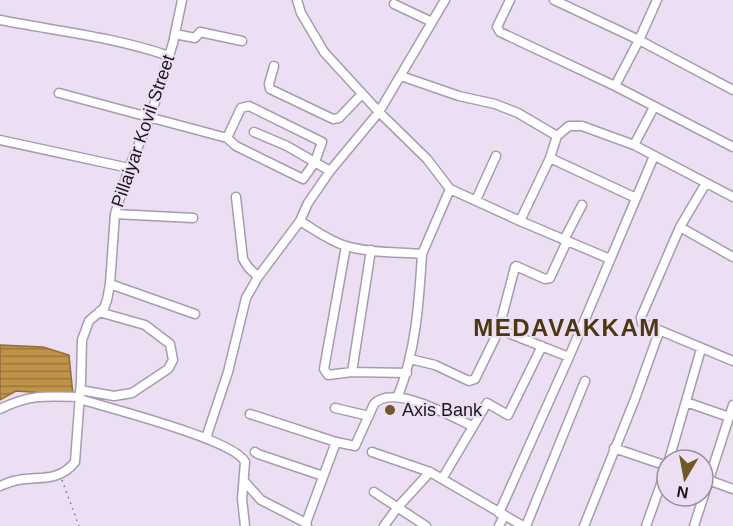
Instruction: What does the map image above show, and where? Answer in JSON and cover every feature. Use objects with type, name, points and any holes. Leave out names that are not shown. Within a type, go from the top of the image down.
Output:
[{"type":"street","name":"Pillaiyar Kovil Street","points":[[60,474],[75,462],[82,340],[89,321],[104,308],[110,284],[115,214],[129,168],[150,118],[175,34],[182,0]]},
{"type":"street","points":[[297,0],[301,13],[324,52],[379,112],[427,159],[450,189],[610,259]]},
{"type":"street","points":[[206,438],[234,348],[240,315],[246,298],[258,277],[300,220],[308,203],[330,171],[379,112],[445,0]]},
{"type":"street","points":[[510,0],[497,27],[500,32],[615,86],[733,147]]},
{"type":"street","points":[[554,0],[639,40],[733,90]]},
{"type":"street","points":[[615,86],[657,0]]},
{"type":"street","points":[[394,3],[432,22]]},
{"type":"street","points":[[0,20],[133,46],[169,56]]},
{"type":"street","points":[[175,34],[195,38],[200,32],[242,41]]},
{"type":"street","points":[[274,66],[269,84],[270,89],[333,119],[339,118],[362,94]]},
{"type":"street","points":[[401,76],[459,96],[495,104],[518,113],[557,136]]},
{"type":"street","points":[[59,93],[227,138],[236,147],[301,179],[305,179],[315,162],[322,143],[321,140],[249,106],[241,108],[227,138]]},
{"type":"street","points":[[634,145],[654,106]]},
{"type":"street","points":[[520,221],[550,158],[557,136],[569,126],[582,126],[634,145],[733,197]]},
{"type":"street","points":[[254,132],[287,146],[330,171]]},
{"type":"street","points":[[0,140],[129,168]]},
{"type":"street","points":[[476,201],[496,156]]},
{"type":"street","points":[[499,526],[654,156]]},
{"type":"street","points":[[550,158],[636,198]]},
{"type":"street","points":[[706,183],[680,227],[641,317],[642,323],[659,332],[733,361]]},
{"type":"street","points":[[398,396],[407,373],[419,311],[422,254],[450,189]]},
{"type":"street","points":[[236,197],[243,259],[258,277]]},
{"type":"street","points":[[410,359],[435,365],[470,381],[475,379],[498,332],[515,267],[545,279],[550,278],[582,204]]},
{"type":"street","points":[[115,214],[193,218]]},
{"type":"street","points":[[300,220],[328,238],[346,246],[422,254]]},
{"type":"street","points":[[680,227],[733,258]]},
{"type":"street","points":[[346,246],[324,369],[328,375],[352,372],[407,373]]},
{"type":"street","points":[[352,372],[370,250]]},
{"type":"street","points":[[110,284],[195,314]]},
{"type":"street","points":[[0,409],[19,399],[38,396],[80,394],[114,396],[132,393],[168,369],[173,360],[170,344],[145,325],[99,312]]},
{"type":"street","points":[[498,332],[569,357]]},
{"type":"street","points":[[584,526],[659,332]]},
{"type":"street","points":[[442,479],[488,403],[508,415],[542,346]]},
{"type":"street","points":[[673,448],[701,349]]},
{"type":"street","points":[[372,452],[430,472],[502,515],[525,526],[585,381]]},
{"type":"street","points":[[80,394],[206,438],[231,448],[244,458],[246,468],[242,499],[245,526]]},
{"type":"street","points":[[250,414],[355,446],[378,399],[398,396],[435,409],[472,426]]},
{"type":"street","points":[[686,402],[729,417]]},
{"type":"street","points":[[715,455],[733,405]]},
{"type":"street","points":[[334,408],[369,416]]},
{"type":"street","points":[[244,482],[261,500],[306,524],[336,442]]},
{"type":"street","points":[[614,448],[655,462]]},
{"type":"street","points":[[255,452],[323,476]]},
{"type":"street","points":[[384,526],[397,507],[430,472]]},
{"type":"street","points":[[0,486],[16,480],[46,479],[60,474]]},
{"type":"street","points":[[715,482],[733,489]]},
{"type":"street","points":[[375,492],[426,526]]},
{"type":"street","points":[[646,526],[655,500]]},
{"type":"street","points":[[693,526],[698,508]]},
{"type":"path","points":[[60,474],[79,526]]},
{"type":"shaded area","points":[[0,345],[43,347],[69,355],[73,395],[16,391],[0,400]]},
{"type":"place","name":"Axis Bank","points":[[390,410]]},
{"type":"district","name":"MEDAVAKKAM","points":[[567,328]]}]
